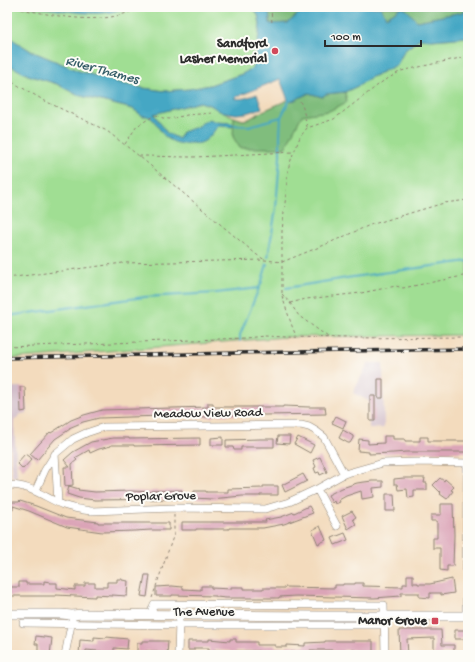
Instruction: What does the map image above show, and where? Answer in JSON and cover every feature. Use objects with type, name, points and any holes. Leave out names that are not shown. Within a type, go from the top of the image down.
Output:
[{"type":"street","name":"Meadow View Road","points":[[36,490],[45,470],[55,454],[73,439],[104,427],[301,425],[309,427],[324,437],[344,474]]},
{"type":"street","points":[[55,454],[58,502]]},
{"type":"street","name":"Poplar Grove","points":[[7,485],[20,485],[36,490],[63,505],[91,511],[174,508],[265,509],[289,502],[318,489],[344,474],[383,464],[417,462],[468,463]]},
{"type":"street","points":[[467,616],[468,463]]},
{"type":"street","points":[[318,489],[336,526]]},
{"type":"street","name":"The Avenue","points":[[150,615],[154,604],[162,604],[384,605],[385,616]]},
{"type":"street","name":"The Avenue","points":[[7,614],[61,614],[72,620]]},
{"type":"street","name":"The Avenue","points":[[72,620],[82,614],[179,616],[467,616]]},
{"type":"street","points":[[178,655],[179,616]]},
{"type":"street","points":[[385,616],[385,655]]},
{"type":"street","points":[[65,655],[72,620]]},
{"type":"street","name":"The Avenue","points":[[23,623],[72,620],[179,625],[385,626]]},
{"type":"path","points":[[10,7],[71,18],[86,19],[124,14],[140,7]]},
{"type":"path","points":[[271,7],[272,24]]},
{"type":"path","points":[[296,337],[282,294],[282,230],[288,169],[300,137],[307,128],[334,119],[382,82],[401,71],[460,58],[468,60]]},
{"type":"path","points":[[7,79],[45,101],[107,130],[257,255],[265,260]]},
{"type":"path","points":[[300,101],[307,128]]},
{"type":"path","points":[[124,144],[137,126],[156,115],[169,119],[187,115],[213,113]]},
{"type":"path","points":[[139,156],[191,157],[294,152]]},
{"type":"path","points":[[7,278],[122,263],[265,260],[282,262],[370,225],[444,203],[468,200]]},
{"type":"path","points":[[290,303],[306,299],[361,293],[396,286],[404,288],[468,275]]},
{"type":"path","points":[[282,294],[299,316],[329,338]]},
{"type":"path","points":[[7,347],[265,336],[329,338],[468,337]]},
{"type":"path","points":[[151,598],[174,534],[174,508]]},
{"type":"shaded area","points":[[368,363],[383,363],[384,428],[369,429],[369,401],[353,393]]},
{"type":"shaded area","points":[[11,387],[25,387],[27,413],[21,414],[14,421],[17,476],[12,477],[9,413],[12,413]]},
{"type":"green space","points":[[7,7],[118,11],[128,7],[253,7],[258,15],[260,24],[257,50],[253,68],[242,74],[210,85],[165,91],[143,88],[123,84],[79,71],[31,51],[7,36]]},
{"type":"green space","points":[[269,7],[306,7],[288,23],[270,24]]},
{"type":"green space","points":[[380,7],[401,7],[386,17]]},
{"type":"green space","points":[[401,7],[468,7],[468,11],[417,21]]},
{"type":"green space","points":[[468,37],[468,335],[287,337],[7,359],[7,64],[28,75],[57,84],[77,95],[133,109],[143,116],[200,102],[243,120],[249,119],[288,100],[291,101],[345,92],[397,65],[404,51],[419,39],[432,40]]},
{"type":"green space","points":[[345,92],[347,102],[329,111],[302,115],[285,148],[240,148],[233,137],[234,117],[243,120],[249,119],[288,100],[291,101],[309,93],[322,97],[326,94]]},
{"type":"water","points":[[33,7],[128,7],[105,13],[81,13]]},
{"type":"water","points":[[253,7],[269,7],[270,24],[288,23],[306,7],[380,7],[386,17],[401,7],[407,10],[417,21],[468,11],[468,37],[432,40],[419,39],[404,51],[397,65],[345,92],[326,94],[322,97],[309,93],[291,102],[288,100],[280,79],[234,98],[243,98],[257,94],[262,108],[246,113],[236,114],[219,111],[212,106],[200,102],[154,114],[167,133],[179,139],[182,132],[197,127],[209,119],[217,122],[232,123],[232,127],[218,126],[208,138],[203,142],[198,143],[181,143],[173,141],[164,135],[151,118],[143,116],[133,109],[77,95],[57,84],[28,75],[7,64],[7,36],[31,51],[79,71],[123,84],[165,91],[210,85],[242,74],[253,68],[260,24],[258,15]]},
{"type":"building","points":[[378,379],[383,379],[383,398],[378,398]]},
{"type":"building","points":[[20,387],[25,387],[26,411],[21,412]]},
{"type":"building","points":[[370,396],[375,396],[375,421],[370,421]]},
{"type":"building","points":[[208,403],[213,403],[213,407],[325,407],[326,414],[99,418],[83,422],[69,428],[70,429],[55,439],[37,460],[30,454],[50,432],[51,433],[71,420],[84,415],[102,410],[208,407]]},
{"type":"building","points":[[336,416],[346,421],[343,428],[332,423]]},
{"type":"building","points":[[343,430],[353,436],[350,443],[339,438]]},
{"type":"building","points":[[278,436],[290,436],[289,444],[277,443]]},
{"type":"building","points":[[384,436],[393,436],[393,439],[405,439],[405,441],[420,441],[420,437],[428,437],[428,441],[468,441],[468,452],[406,452],[369,454],[369,452],[358,451],[359,439],[368,440],[368,444],[384,443]]},
{"type":"building","points":[[223,437],[223,445],[211,445],[211,438]]},
{"type":"building","points":[[298,437],[314,445],[310,453],[294,444]]},
{"type":"building","points":[[113,438],[200,438],[200,445],[111,445],[90,453],[89,450],[75,458],[77,460],[72,464],[73,485],[65,486],[64,467],[70,467],[64,460],[73,452],[91,442]]},
{"type":"building","points":[[274,439],[274,447],[241,447],[241,450],[234,450],[233,447],[226,447],[226,440]]},
{"type":"building","points":[[25,454],[32,459],[23,469],[17,463]]},
{"type":"building","points":[[320,457],[327,472],[320,475],[319,472],[316,473],[314,468],[316,467],[313,460]]},
{"type":"building","points":[[303,474],[307,481],[285,492],[282,485]]},
{"type":"building","points":[[425,478],[424,483],[427,483],[427,490],[414,490],[414,497],[408,498],[407,489],[398,490],[397,484],[394,484],[394,479]]},
{"type":"building","points":[[440,478],[444,481],[445,479],[454,487],[447,499],[440,494],[441,493],[433,485]]},
{"type":"building","points":[[383,481],[383,487],[373,488],[374,497],[362,499],[361,491],[346,496],[339,500],[340,502],[335,504],[334,501],[332,503],[328,495],[357,483]]},
{"type":"building","points":[[69,486],[79,489],[78,490],[95,492],[151,492],[182,490],[182,499],[95,500],[79,498],[67,494]]},
{"type":"building","points":[[263,486],[278,486],[278,495],[211,499],[194,498],[194,491],[228,492],[228,489],[263,488]]},
{"type":"building","points":[[386,494],[394,494],[395,511],[386,511]]},
{"type":"building","points":[[20,501],[66,518],[98,523],[169,523],[169,530],[102,532],[67,527],[13,506],[13,510],[7,510],[7,502]]},
{"type":"building","points":[[441,504],[453,504],[453,566],[447,566],[447,571],[440,570],[440,548],[433,548],[433,538],[437,538],[437,521],[431,521],[431,515],[441,515]]},
{"type":"building","points":[[309,506],[313,513],[284,524],[263,528],[182,530],[182,522],[266,522],[265,520],[294,513]]},
{"type":"building","points":[[352,511],[356,517],[353,519],[356,524],[348,529],[342,516]]},
{"type":"building","points":[[320,526],[326,540],[318,544],[312,530]]},
{"type":"building","points":[[345,533],[348,540],[335,545],[332,538]]},
{"type":"building","points":[[145,575],[150,575],[147,597],[141,596]]},
{"type":"building","points":[[407,575],[413,575],[413,583],[418,584],[430,584],[452,579],[454,593],[441,595],[441,593],[430,593],[430,598],[419,597],[419,593],[401,593],[401,596],[374,598],[296,596],[279,598],[226,598],[216,596],[156,596],[156,587],[172,586],[183,587],[183,589],[201,590],[201,586],[231,589],[231,587],[244,587],[244,589],[285,587],[335,588],[335,585],[355,583],[363,583],[363,586],[403,587],[403,584],[407,584]]},
{"type":"building","points":[[117,579],[128,581],[127,596],[7,596],[7,587],[19,587],[19,582],[26,582],[26,584],[44,584],[44,581],[57,583],[57,588],[75,590],[75,586],[85,586],[85,583],[95,583],[95,587],[107,587],[107,582],[117,582]]},
{"type":"building","points":[[399,630],[441,630],[442,645],[454,645],[454,653],[434,655],[434,638],[407,639],[408,655],[400,655]]},
{"type":"building","points":[[455,630],[468,630],[468,639],[455,639]]},
{"type":"building","points":[[36,636],[52,638],[50,655],[41,655],[41,652],[38,652],[38,644],[35,644]]},
{"type":"building","points":[[94,637],[128,639],[127,649],[114,648],[114,655],[108,655],[108,652],[86,650],[86,655],[79,655],[80,640],[94,641]]},
{"type":"building","points":[[209,639],[230,641],[230,639],[236,639],[236,642],[257,642],[257,645],[275,645],[275,647],[287,647],[287,645],[305,646],[305,643],[325,641],[373,641],[373,655],[355,653],[355,650],[334,652],[334,650],[310,650],[310,655],[291,652],[291,655],[262,655],[263,653],[259,651],[236,651],[236,653],[214,650],[214,654],[209,654],[209,648],[194,648],[194,650],[188,650],[188,641],[209,641]]},
{"type":"building","points":[[142,641],[168,641],[167,655],[158,655],[158,651],[146,651],[146,653],[137,652],[137,643],[142,643]]},
{"type":"waterway","points":[[268,257],[276,208],[281,117],[290,99]]},
{"type":"waterway","points":[[232,125],[249,126],[281,117]]},
{"type":"waterway","points":[[286,288],[468,261]]},
{"type":"waterway","points":[[240,341],[240,335],[261,284],[267,264]]},
{"type":"waterway","points":[[7,316],[144,297],[216,293],[259,288]]},
{"type":"railway","points":[[7,358],[468,349]]},
{"type":"place","name":"Sandford Lasher Memorial","points":[[275,51]]},
{"type":"place","name":"Manor Grove","points":[[435,621]]},
{"type":"water label","name":"River Thames","points":[[102,71]]}]
